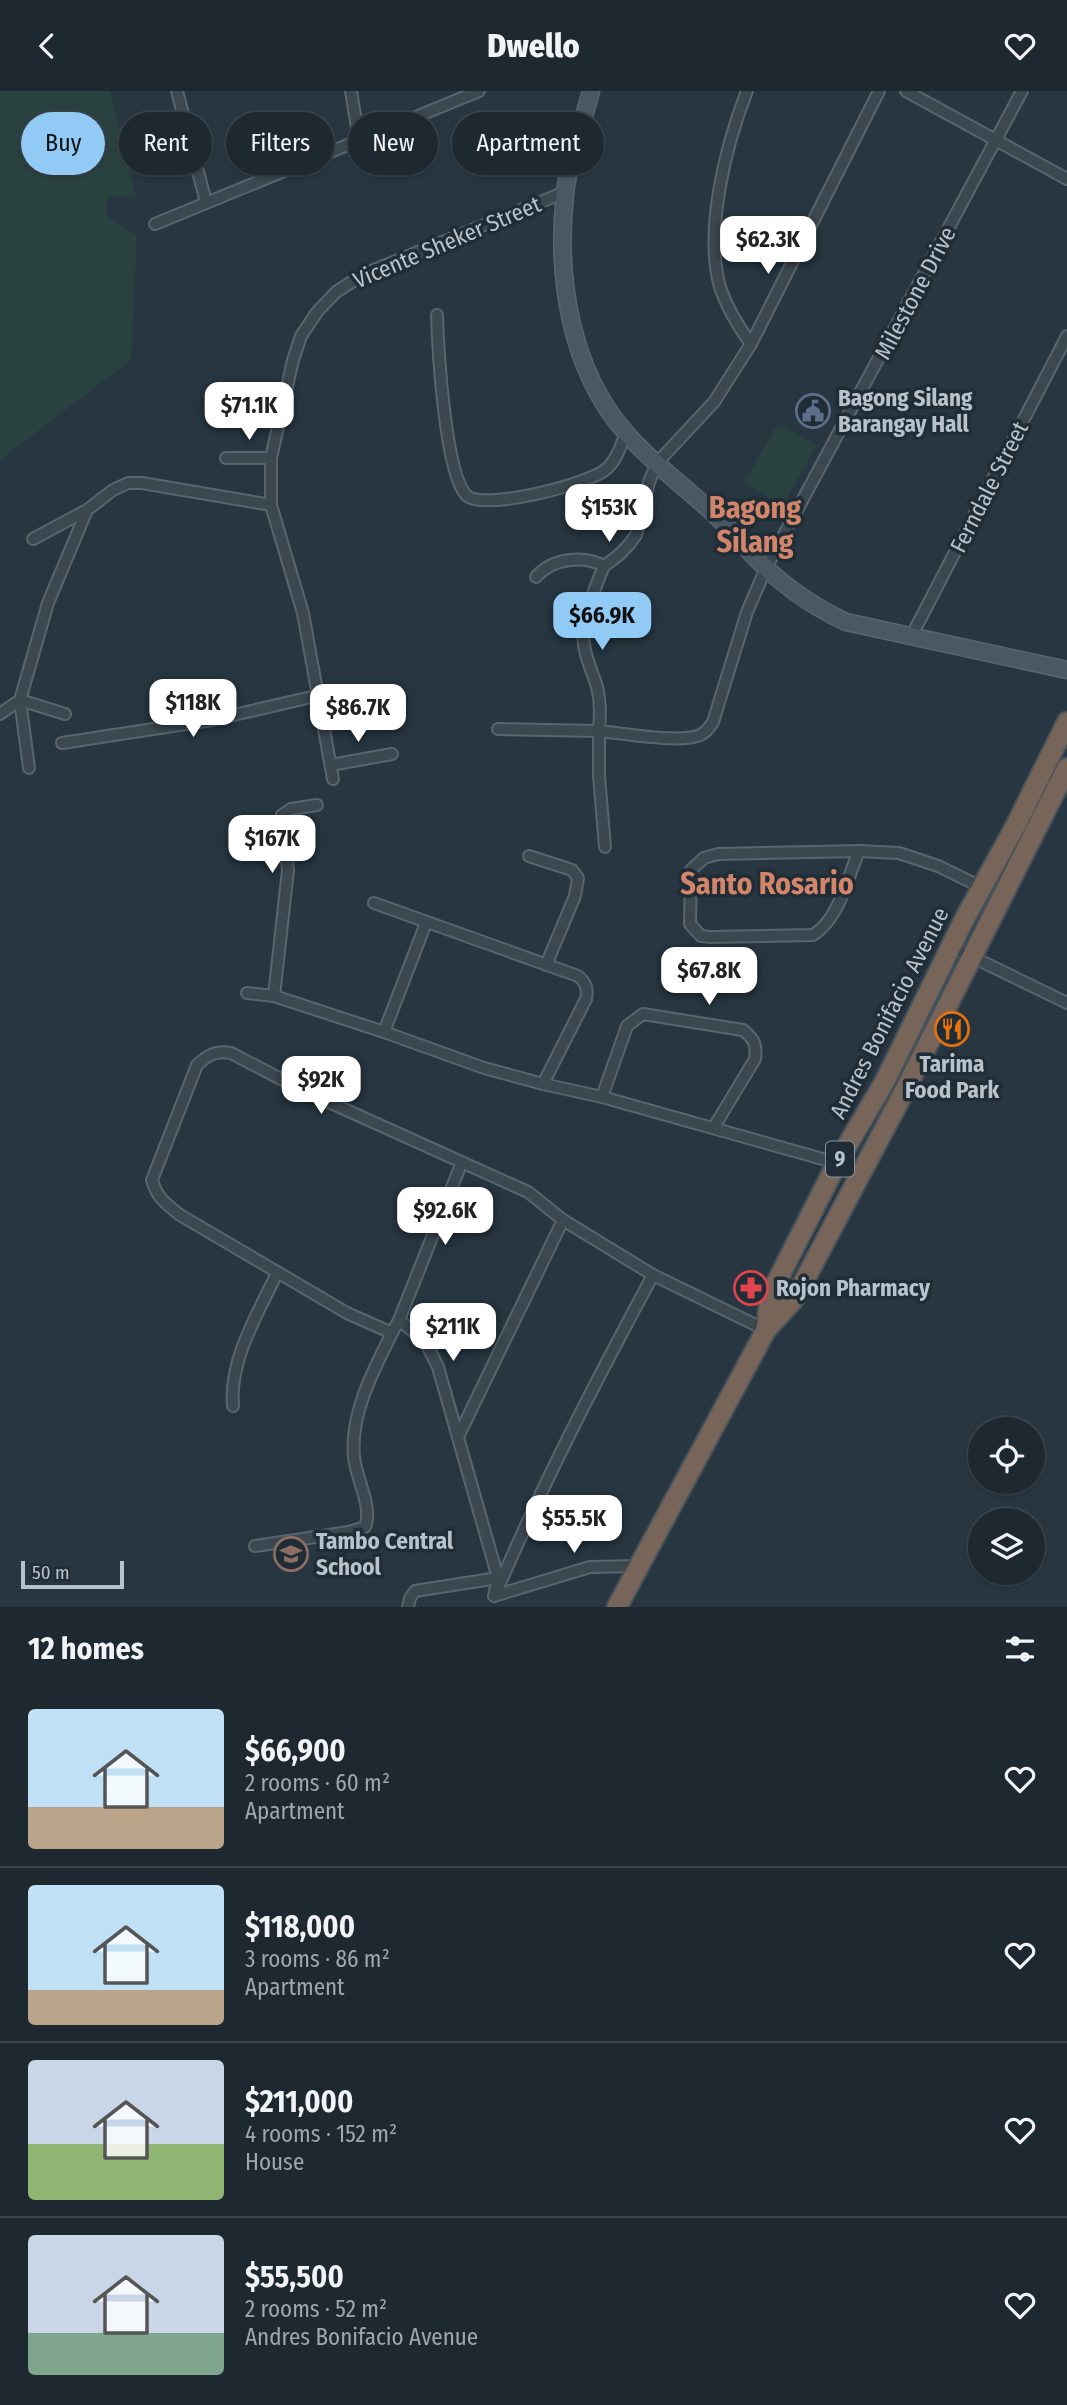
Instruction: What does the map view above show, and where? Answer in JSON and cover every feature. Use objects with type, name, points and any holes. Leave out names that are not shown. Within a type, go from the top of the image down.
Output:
[{"type":"highway","name":"Andres Bonifacio Avenue","points":[[766,1330],[770,1295],[837,1163],[885,1080],[1067,722]]},
{"type":"highway","name":"Andres Bonifacio Avenue","points":[[617,1607],[766,1330],[796,1297],[905,1090],[1067,768]]},
{"type":"street","points":[[177,91],[206,202]]},
{"type":"street","points":[[351,91],[354,112]]},
{"type":"street","points":[[422,112],[455,97],[479,91]]},
{"type":"street","points":[[591,91],[565,192],[563,247],[566,287],[576,342],[593,387],[626,433],[719,519],[766,568],[816,608],[846,622],[1067,670]]},
{"type":"street","points":[[747,91],[730,139],[718,194],[716,247],[720,286],[735,322],[751,344]]},
{"type":"street","points":[[605,847],[599,776],[600,708],[598,689],[587,658],[583,635],[597,583],[604,566],[620,555],[636,535],[649,482],[657,463],[714,402],[751,344],[878,91]]},
{"type":"street","points":[[906,91],[1067,179]]},
{"type":"street","name":"Milestone Drive","points":[[599,731],[684,738],[699,736],[707,731],[713,722],[747,612],[766,568],[1022,91]]},
{"type":"street","points":[[155,224],[348,144]]},
{"type":"street","name":"Vicente Sheker Street","points":[[333,779],[303,613],[271,505],[271,459],[301,336],[317,312],[336,292],[364,274],[565,192]]},
{"type":"street","points":[[437,315],[443,403],[455,466],[467,496],[476,501],[494,501],[592,478],[607,470],[626,433]]},
{"type":"street","name":"Ferndale Street","points":[[911,637],[1067,337]]},
{"type":"street","points":[[226,458],[271,459]]},
{"type":"street","points":[[33,539],[87,510],[113,490],[128,483],[271,505]]},
{"type":"street","points":[[29,768],[20,700],[48,603],[87,510]]},
{"type":"street","points":[[536,577],[549,564],[562,561],[595,562],[604,566]]},
{"type":"street","points":[[62,743],[212,720],[316,696]]},
{"type":"street","points":[[20,700],[65,714]]},
{"type":"street","points":[[0,714],[20,700]]},
{"type":"street","points":[[498,729],[599,731]]},
{"type":"street","points":[[331,765],[392,754]]},
{"type":"street","points":[[274,996],[288,870],[281,819],[282,815],[291,809],[317,805]]},
{"type":"street","points":[[859,851],[831,919],[823,929],[813,935],[710,937],[701,936],[690,924],[691,870],[704,858],[718,854],[859,851],[899,853],[938,866],[981,887]]},
{"type":"street","points":[[529,856],[572,870],[579,878],[575,896],[546,965]]},
{"type":"street","points":[[374,903],[578,975],[585,982],[588,990],[586,999],[543,1084]]},
{"type":"street","points":[[384,1032],[426,923]]},
{"type":"street","points":[[952,947],[1067,1003]]},
{"type":"street","points":[[247,993],[274,996],[484,1068],[714,1127],[837,1163]]},
{"type":"street","points":[[602,1097],[627,1027],[643,1014],[743,1030],[753,1038],[757,1047],[755,1059],[714,1127]]},
{"type":"street","points":[[392,1333],[372,1326],[277,1273],[180,1215],[156,1193],[152,1180],[156,1167],[197,1065],[208,1055],[220,1051],[231,1053],[302,1090],[528,1192],[563,1220],[653,1275],[766,1330]]},
{"type":"street","points":[[255,1546],[349,1532],[365,1527],[367,1511],[354,1458],[354,1437],[368,1385],[399,1320],[462,1162]]},
{"type":"street","points":[[458,1437],[563,1220]]},
{"type":"street","points":[[233,1406],[231,1386],[235,1372],[245,1343],[277,1273]]},
{"type":"street","points":[[495,1596],[535,1503],[653,1275]]},
{"type":"street","points":[[399,1320],[416,1332],[432,1352],[498,1579],[495,1596]]},
{"type":"street","points":[[495,1596],[590,1567],[638,1566]]},
{"type":"street","points":[[408,1607],[415,1591],[498,1579]]},
{"type":"green space","points":[[0,91],[110,91],[119,128],[119,175],[131,175],[136,197],[107,197],[107,217],[137,235],[131,360],[0,460]]},
{"type":"green space","points":[[778,423],[817,445],[783,505],[744,483]]},
{"type":"place","name":"Bagong Silang Barangay Hall","points":[[813,411]]},
{"type":"place","name":"Tarima Food Park","points":[[952,1029]]},
{"type":"place","name":"Rojon Pharmacy","points":[[751,1288]]},
{"type":"place","name":"Tambo Central School","points":[[291,1554]]},
{"type":"district","name":"Bagong Silang","points":[[755,526]]},
{"type":"district","name":"Santo Rosario","points":[[767,884]]}]
